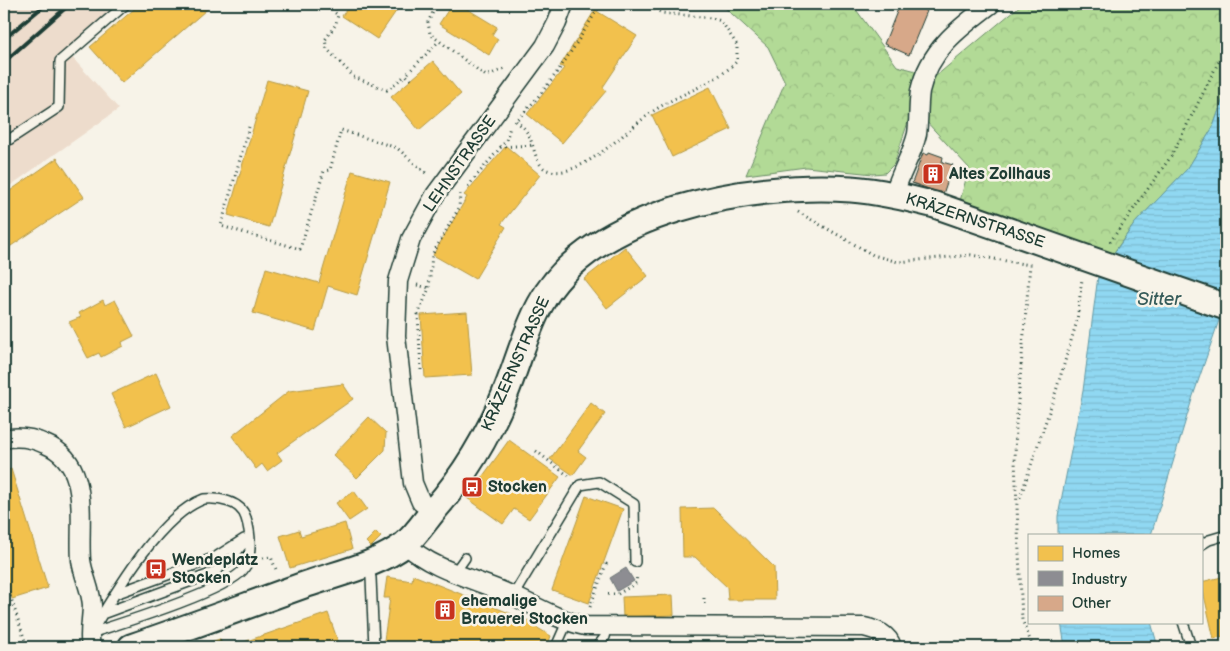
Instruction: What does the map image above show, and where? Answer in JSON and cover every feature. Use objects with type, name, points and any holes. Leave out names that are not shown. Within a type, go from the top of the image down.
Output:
[{"type":"street","name":"LEHNSTRASSE","points":[[433,511],[421,502],[413,483],[396,336],[398,281],[412,239],[435,194],[545,46],[564,4]]},
{"type":"street","points":[[894,195],[897,182],[911,155],[916,134],[920,91],[937,50],[970,19],[991,4]]},
{"type":"street","name":"KRÄZERNSTRASSE","points":[[131,647],[368,563],[406,544],[464,472],[490,425],[540,305],[567,268],[600,242],[627,228],[656,217],[744,194],[786,189],[853,189],[894,195],[936,205],[1226,307]]},
{"type":"street","points":[[4,439],[25,438],[47,445],[63,456],[74,472],[81,494],[82,564],[92,603],[91,640]]},
{"type":"street","points":[[406,544],[417,555],[433,564],[460,565],[514,596],[567,622],[606,628],[864,627],[876,630],[886,636],[892,647]]},
{"type":"lane","points":[[4,143],[59,107],[60,61],[126,4]]},
{"type":"lane","points":[[514,596],[580,485],[599,482],[634,504],[635,562]]},
{"type":"lane","points":[[215,498],[232,503],[246,516],[249,536],[249,559],[244,569],[233,579],[210,591],[91,640],[102,614],[115,594],[144,553],[172,520],[194,503],[215,498]]},
{"type":"lane","points":[[1202,544],[1209,540],[1226,535]]},
{"type":"lane","points":[[115,594],[214,558],[249,536]]},
{"type":"lane","points":[[102,614],[213,573],[231,559],[249,536]]},
{"type":"lane","points":[[368,563],[372,587],[374,647]]},
{"type":"lane","points":[[556,647],[567,622]]},
{"type":"lane","points":[[1184,624],[1191,647]]},
{"type":"lane","points":[[597,647],[605,637],[606,628]]},
{"type":"path","points":[[337,4],[334,12],[338,15],[336,24],[325,40],[327,49],[354,76],[388,90],[406,75],[438,41]]},
{"type":"path","points":[[437,4],[427,28],[430,34],[486,76],[506,68]]},
{"type":"path","points":[[475,177],[506,141],[510,126],[532,106],[558,71],[601,4]]},
{"type":"path","points":[[516,121],[526,131],[534,146],[537,162],[543,168],[552,172],[563,171],[582,164],[632,130],[654,110],[708,83],[727,71],[737,61],[737,45],[720,21],[712,18],[662,13],[645,4]]},
{"type":"path","points":[[406,75],[411,80]]},
{"type":"path","points":[[249,126],[221,226],[300,249],[324,171],[330,170],[341,130],[396,148],[434,180]]},
{"type":"path","points":[[505,126],[510,126]]},
{"type":"path","points":[[500,147],[534,146]]},
{"type":"path","points":[[420,351],[418,317],[429,288],[432,255],[459,208],[460,195]]},
{"type":"path","points":[[796,211],[873,255],[898,262],[971,255],[1030,265],[1016,424],[1015,461],[1022,620],[1033,647]]},
{"type":"path","points":[[409,283],[429,288]]},
{"type":"path","points":[[536,451],[580,485]]},
{"type":"path","points":[[271,557],[279,580]]},
{"type":"path","points":[[591,604],[606,564],[603,563]]},
{"type":"path","points":[[4,577],[27,647]]},
{"type":"path","points":[[608,594],[618,594],[636,583]]},
{"type":"shaded area","points":[[13,4],[119,4],[69,54],[119,109],[4,190],[4,9]]},
{"type":"green space","points":[[721,4],[844,4],[857,11],[897,66],[936,76],[1022,4],[1226,4],[1226,90],[1213,127],[1188,168],[1135,223],[1105,265],[957,212],[969,168],[913,107],[894,164],[885,173],[873,174],[806,167],[746,175],[785,82],[768,47]]},
{"type":"water","name":"Sitter","points":[[1226,90],[1226,300],[1193,396],[1151,534],[1058,534],[1058,516],[1083,391],[1098,276],[1135,223],[1188,168],[1213,127]]},
{"type":"water","points":[[1061,624],[1152,624],[1158,647],[1065,647]]},
{"type":"building: Homes","points":[[140,4],[213,4],[122,83],[90,47]]},
{"type":"building: Homes","points":[[350,4],[401,4],[377,39],[342,16]]},
{"type":"building: Homes","points":[[452,4],[459,4],[497,27],[492,35],[498,39],[489,55],[439,24]]},
{"type":"building: Homes","points":[[595,10],[637,36],[603,87],[606,91],[562,143],[527,114],[564,68],[560,66]]},
{"type":"building: Homes","points":[[433,61],[461,94],[419,130],[391,97]]},
{"type":"building: Homes","points":[[267,80],[308,91],[269,227],[228,215]]},
{"type":"building: Homes","points":[[710,87],[731,129],[672,157],[652,115]]},
{"type":"building: Homes","points":[[506,146],[540,175],[501,224],[506,227],[475,279],[433,255],[467,197],[464,195]]},
{"type":"building: Homes","points":[[57,158],[84,197],[5,250],[4,195]]},
{"type":"building: Homes","points":[[352,171],[390,182],[357,295],[328,286],[315,331],[253,313],[266,268],[319,283]]},
{"type":"building: Homes","points":[[625,247],[648,276],[607,308],[584,279]]},
{"type":"building: Homes","points":[[103,300],[105,305],[115,300],[134,336],[122,342],[123,346],[101,357],[99,353],[88,358],[69,322],[81,317],[79,313]]},
{"type":"building: Homes","points":[[467,312],[472,375],[425,378],[421,315]]},
{"type":"building: Homes","points":[[156,373],[171,406],[126,427],[111,394]]},
{"type":"building: Homes","points":[[343,384],[353,399],[277,453],[282,460],[267,471],[262,464],[256,469],[232,436],[289,391]]},
{"type":"building: Homes","points":[[591,403],[605,414],[578,451],[586,457],[573,475],[550,459]]},
{"type":"building: Homes","points":[[369,417],[386,433],[385,450],[357,478],[333,455]]},
{"type":"building: Homes","points":[[509,440],[560,477],[529,519],[514,509],[503,524],[467,498]]},
{"type":"building: Homes","points":[[11,469],[48,588],[12,599],[4,572],[4,471]]},
{"type":"building: Homes","points":[[354,491],[367,509],[349,521],[336,503]]},
{"type":"building: Homes","points":[[586,496],[623,509],[589,603],[552,590]]},
{"type":"building: Homes","points":[[714,508],[774,567],[775,600],[728,600],[727,587],[695,557],[683,557],[682,509]]},
{"type":"building: Homes","points":[[345,523],[352,549],[290,568],[280,536],[299,530],[301,536]]},
{"type":"building: Homes","points":[[376,532],[381,537],[371,547],[366,542]]},
{"type":"building: Homes","name":"ehemalige Brauerei Stocken","points":[[413,575],[532,622],[531,624],[551,636],[547,647],[383,647],[390,598],[384,598],[387,577],[412,581]]},
{"type":"building: Homes","points":[[1226,576],[1226,635],[1214,639],[1202,586],[1202,582]]},
{"type":"building: Homes","points":[[673,595],[674,615],[623,617],[622,597]]},
{"type":"building: Homes","points":[[328,613],[340,647],[242,647],[241,643]]},
{"type":"building: Homes","points":[[220,639],[223,647],[194,647]]},
{"type":"building: Industry","points":[[626,568],[634,581],[617,591],[610,578]]},
{"type":"building: Other","points":[[900,4],[909,4],[927,11],[909,55],[884,44]]},
{"type":"building: Other","name":"Altes Zollhaus","points":[[929,152],[943,157],[942,162],[953,165],[943,194],[912,183],[923,153],[928,155]]},
{"type":"railway","points":[[4,39],[46,4]]},
{"type":"railway","points":[[4,62],[70,4]]},
{"type":"place","name":"Altes Zollhaus","points":[[933,174]]},
{"type":"place","name":"Stocken","points":[[472,487]]},
{"type":"place","name":"Wendeplatz Stocken","points":[[156,569]]},
{"type":"place","name":"ehemalige Brauerei Stocken","points":[[445,610]]}]
